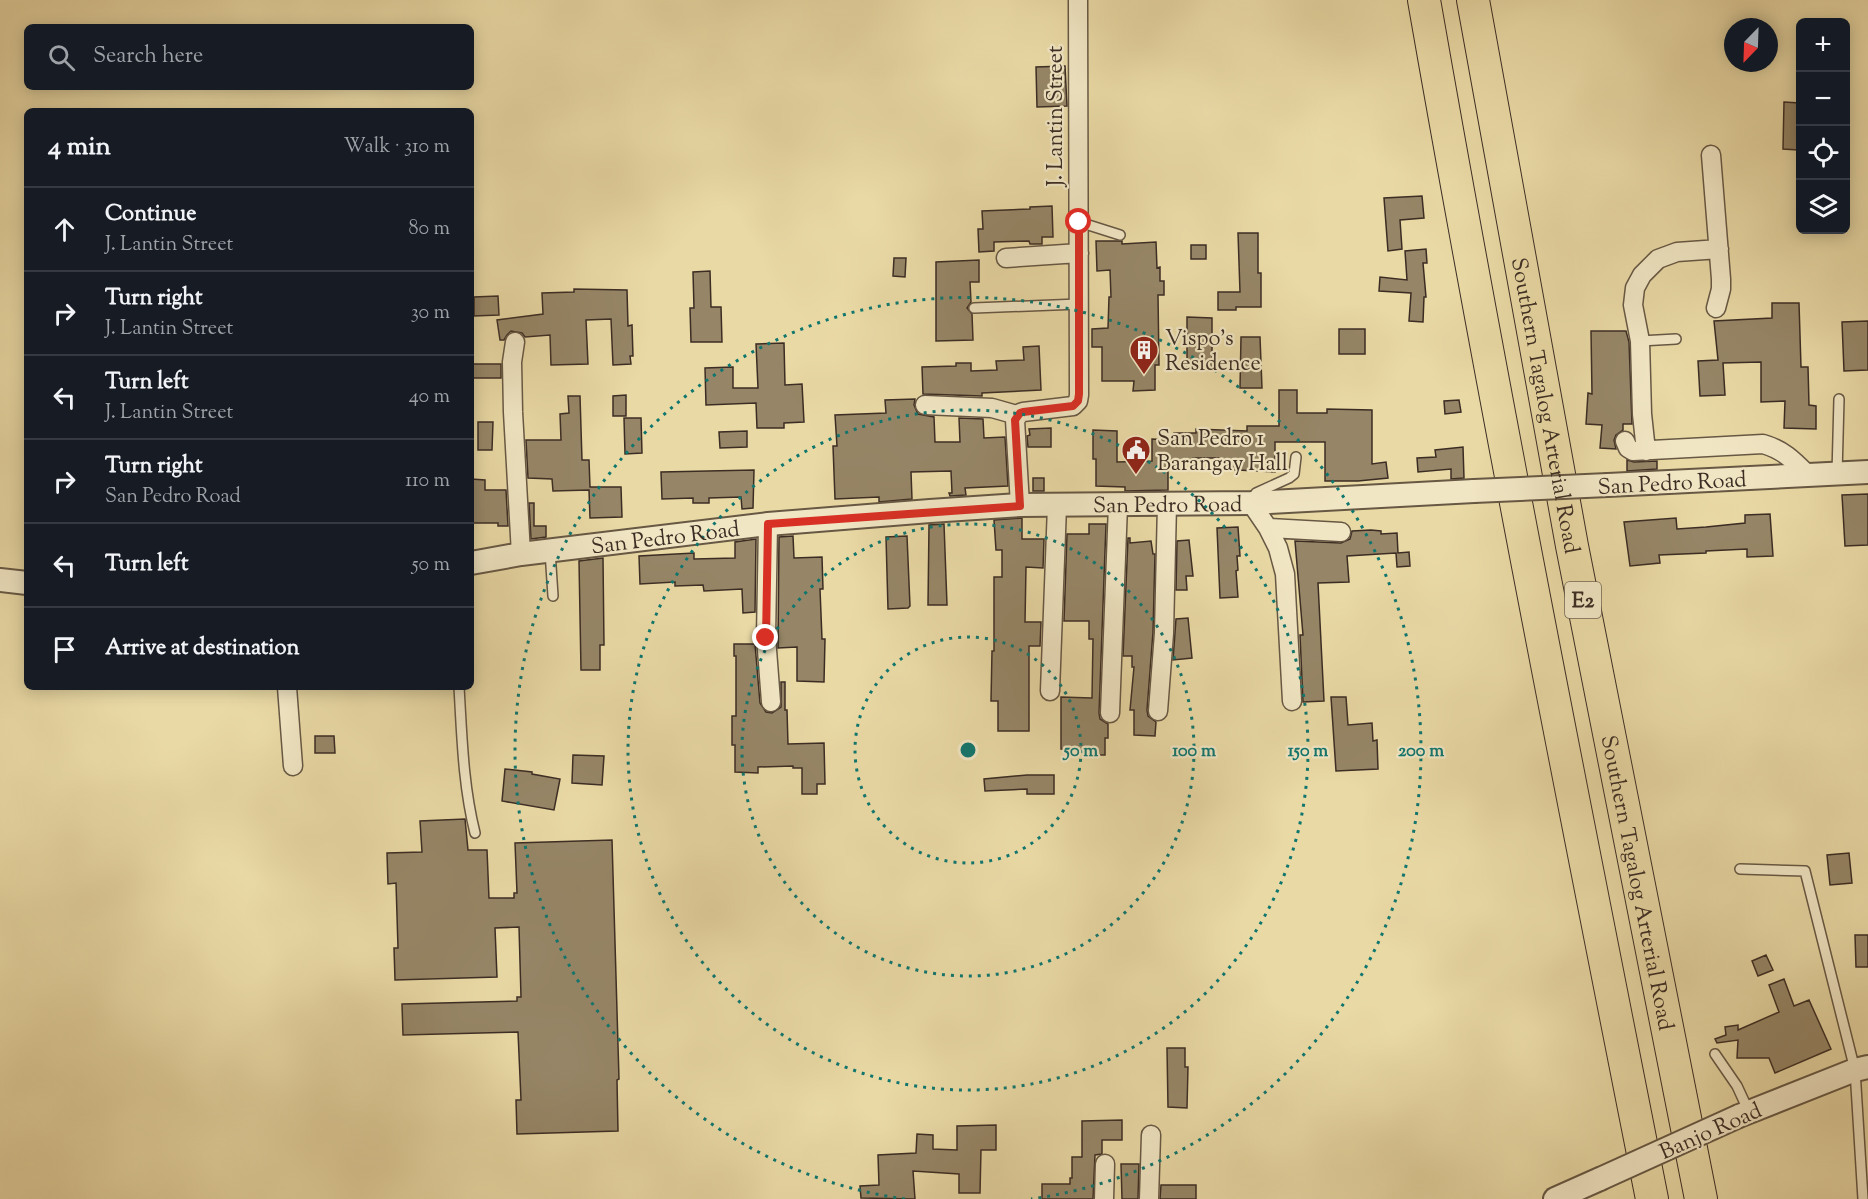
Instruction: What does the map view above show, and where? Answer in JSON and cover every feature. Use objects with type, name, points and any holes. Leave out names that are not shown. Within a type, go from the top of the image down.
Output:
[{"type":"highway","name":"E2","points":[[1424,0],[1476,294],[1568,777],[1652,1199]]},
{"type":"highway","name":"Southern Tagalog Arterial Road","points":[[1473,0],[1586,616],[1701,1199]]},
{"type":"street","name":"J. Lantin Street","points":[[1017,415],[1023,412],[1073,406],[1078,401],[1078,0]]},
{"type":"street","points":[[1711,155],[1721,288],[1716,308]]},
{"type":"street","points":[[1646,451],[1642,414],[1640,341],[1633,305],[1635,288],[1642,275],[1658,259],[1677,252],[1719,249]]},
{"type":"street","points":[[1006,258],[1079,253]]},
{"type":"street","points":[[514,342],[513,412],[521,554]]},
{"type":"street","points":[[925,405],[992,408],[1017,415],[1014,424],[1020,506]]},
{"type":"street","points":[[1625,441],[1628,448],[1633,451],[1763,444],[1778,448],[1789,455],[1809,476]]},
{"type":"street","name":"San Pedro Road","points":[[474,562],[521,554],[768,524],[1020,506],[1251,503],[1868,472]]},
{"type":"street","points":[[1251,503],[1278,548],[1285,574],[1292,701]]},
{"type":"street","points":[[1158,711],[1164,633],[1167,504]]},
{"type":"street","points":[[1110,713],[1118,505]]},
{"type":"street","points":[[1050,691],[1057,506]]},
{"type":"street","points":[[768,524],[766,638],[771,702]]},
{"type":"street","points":[[1268,528],[1341,532]]},
{"type":"street","points":[[0,580],[24,583]]},
{"type":"street","points":[[287,690],[293,766]]},
{"type":"street","name":"Banjo Road","points":[[1555,1199],[1744,1114],[1861,1069]]},
{"type":"street","points":[[1149,1199],[1151,1135]]},
{"type":"street","points":[[1104,1199],[1105,1164]]},
{"type":"lane","points":[[1079,222],[1120,235]]},
{"type":"lane","points":[[974,308],[1079,304]]},
{"type":"lane","points":[[1640,341],[1676,339]]},
{"type":"lane","points":[[1837,474],[1839,399]]},
{"type":"lane","points":[[1251,503],[1256,493],[1294,474],[1296,456]]},
{"type":"lane","points":[[550,551],[552,596]]},
{"type":"lane","points":[[459,690],[467,800],[475,833]]},
{"type":"lane","points":[[1740,869],[1806,871],[1861,1069],[1863,1199]]},
{"type":"lane","points":[[1715,1054],[1737,1086],[1744,1114]]},
{"type":"building","points":[[1065,66],[1067,106],[1037,107],[1036,67]]},
{"type":"building","points":[[1784,102],[1796,103],[1796,150],[1783,149]]},
{"type":"building","points":[[1422,196],[1424,218],[1400,220],[1402,249],[1388,251],[1384,198]]},
{"type":"building","points":[[1052,206],[1053,237],[1042,237],[1042,244],[1030,244],[1029,241],[994,242],[994,251],[979,252],[978,229],[983,229],[982,211]]},
{"type":"building","points":[[1238,233],[1258,233],[1261,307],[1218,310],[1218,292],[1240,292]]},
{"type":"building","points":[[1096,241],[1122,241],[1122,244],[1156,242],[1157,268],[1160,267],[1160,281],[1164,281],[1164,295],[1158,295],[1159,365],[1155,365],[1155,390],[1133,391],[1134,381],[1102,381],[1102,347],[1092,347],[1092,329],[1108,328],[1109,297],[1111,297],[1110,270],[1097,271]]},
{"type":"building","points":[[1191,245],[1206,245],[1206,259],[1191,259]]},
{"type":"building","points":[[1426,249],[1427,263],[1423,263],[1426,297],[1424,297],[1423,322],[1409,321],[1411,293],[1379,291],[1380,277],[1407,280],[1405,251]]},
{"type":"building","points":[[894,258],[906,258],[905,277],[893,276]]},
{"type":"building","points":[[979,260],[979,282],[970,282],[971,302],[967,308],[972,314],[973,340],[936,341],[936,262]]},
{"type":"building","points":[[710,271],[711,307],[721,307],[722,342],[691,342],[690,308],[694,308],[693,272]]},
{"type":"building","points":[[574,289],[627,290],[628,326],[632,325],[631,364],[613,365],[611,319],[586,320],[588,364],[551,365],[550,335],[525,337],[522,333],[511,331],[504,340],[500,340],[497,320],[543,314],[542,293],[574,292]]},
{"type":"building","points":[[498,296],[499,315],[474,316],[474,297]]},
{"type":"building","points":[[1772,303],[1799,303],[1801,367],[1808,367],[1809,405],[1816,406],[1816,429],[1784,428],[1785,401],[1761,402],[1761,362],[1723,363],[1725,395],[1700,396],[1698,361],[1718,360],[1714,321],[1772,318]]},
{"type":"building","points":[[1187,317],[1212,318],[1212,367],[1187,367]]},
{"type":"building","points":[[1868,321],[1868,370],[1844,371],[1842,322]]},
{"type":"building","points":[[1339,329],[1365,329],[1365,354],[1339,354]]},
{"type":"building","points":[[1591,331],[1626,331],[1629,342],[1632,424],[1623,424],[1623,430],[1616,435],[1614,440],[1616,449],[1600,448],[1602,425],[1586,424],[1588,393],[1592,394]]},
{"type":"building","points":[[1241,337],[1260,337],[1262,388],[1240,388]]},
{"type":"building","points":[[784,343],[785,385],[802,384],[804,422],[784,423],[784,428],[757,428],[756,403],[706,405],[705,368],[733,367],[733,388],[758,388],[756,344]]},
{"type":"building","points":[[1039,346],[1041,390],[982,393],[982,396],[923,394],[922,367],[971,363],[971,371],[997,370],[996,361],[1024,360],[1023,347]]},
{"type":"building","points":[[474,364],[501,364],[501,378],[474,378]]},
{"type":"building","points":[[1279,390],[1297,390],[1297,413],[1327,413],[1327,409],[1372,410],[1372,464],[1386,462],[1388,478],[1325,481],[1325,442],[1275,442],[1275,472],[1218,469],[1218,458],[1193,458],[1193,462],[1173,462],[1173,465],[1168,465],[1168,490],[1125,491],[1125,487],[1096,486],[1093,430],[1117,431],[1117,462],[1152,461],[1152,439],[1174,440],[1174,433],[1196,433],[1196,429],[1247,431],[1247,426],[1279,426]]},
{"type":"building","points":[[626,395],[626,416],[613,416],[613,396]]},
{"type":"building","points":[[568,396],[580,396],[582,460],[589,460],[590,487],[621,487],[622,517],[590,518],[589,490],[553,491],[552,479],[528,478],[526,440],[561,440],[560,414],[569,413]]},
{"type":"building","points":[[915,399],[914,405],[918,414],[934,417],[935,442],[960,442],[959,418],[983,419],[984,438],[1005,437],[1008,486],[965,488],[966,495],[950,496],[949,493],[952,493],[951,471],[911,472],[912,499],[879,502],[879,497],[835,499],[833,446],[837,446],[835,415],[886,413],[885,400]]},
{"type":"building","points":[[1459,400],[1461,412],[1445,414],[1444,401]]},
{"type":"building","points":[[624,418],[641,418],[642,453],[625,454]]},
{"type":"building","points":[[478,422],[493,422],[492,450],[478,450]]},
{"type":"building","points":[[1051,428],[1051,447],[1028,447],[1029,429]]},
{"type":"building","points":[[747,431],[747,447],[720,448],[719,432]]},
{"type":"building","points":[[1463,447],[1464,478],[1451,479],[1451,469],[1418,472],[1417,458],[1436,457],[1435,450]]},
{"type":"building","points":[[1627,460],[1657,461],[1657,469],[1627,471]]},
{"type":"building","points":[[754,470],[753,508],[742,509],[741,497],[709,498],[709,503],[693,503],[693,498],[662,499],[661,472]]},
{"type":"building","points":[[1033,478],[1044,478],[1044,491],[1033,491]]},
{"type":"building","points":[[474,479],[485,480],[485,490],[506,490],[508,526],[498,526],[498,523],[474,523]]},
{"type":"building","points":[[1868,494],[1868,545],[1845,546],[1842,495]]},
{"type":"building","points":[[529,503],[534,503],[534,526],[546,526],[546,537],[531,539]]},
{"type":"building","points":[[1770,514],[1773,556],[1747,557],[1747,549],[1706,551],[1706,553],[1659,555],[1660,563],[1630,566],[1624,522],[1676,518],[1677,529],[1745,523],[1745,515]]},
{"type":"building","points":[[1022,518],[1022,539],[1044,539],[1043,568],[1026,567],[1025,622],[1041,622],[1040,646],[1029,646],[1029,731],[998,731],[998,701],[991,701],[992,651],[994,651],[994,577],[1002,577],[1002,550],[996,550],[994,520]]},
{"type":"building","points":[[944,524],[947,605],[928,605],[929,525]]},
{"type":"building","points":[[1089,524],[1106,524],[1099,713],[1100,719],[1108,724],[1105,755],[1085,755],[1085,750],[1061,749],[1061,697],[1092,698],[1093,639],[1089,639],[1089,621],[1064,621],[1067,534],[1089,534]]},
{"type":"building","points":[[1238,527],[1240,556],[1237,556],[1238,570],[1236,571],[1238,597],[1220,598],[1217,528]]},
{"type":"building","points":[[1352,531],[1381,531],[1381,534],[1397,533],[1398,553],[1409,552],[1410,566],[1397,567],[1396,553],[1347,556],[1349,582],[1318,583],[1324,701],[1303,702],[1300,635],[1303,635],[1295,541],[1341,543],[1350,539]]},
{"type":"building","points":[[793,536],[794,558],[822,557],[823,589],[820,589],[822,639],[825,639],[824,682],[797,681],[797,647],[778,648],[779,537]]},
{"type":"building","points":[[907,536],[910,606],[888,609],[886,537]]},
{"type":"building","points":[[1128,538],[1130,538],[1130,543],[1151,541],[1153,554],[1155,554],[1153,632],[1147,710],[1148,716],[1156,722],[1155,736],[1134,735],[1134,710],[1130,710],[1134,667],[1132,667],[1132,656],[1123,656]]},
{"type":"building","points":[[756,539],[755,612],[743,613],[742,589],[704,591],[703,585],[675,586],[675,582],[640,584],[639,556],[694,553],[694,559],[735,558],[735,542]]},
{"type":"building","points":[[1189,540],[1193,576],[1186,576],[1187,590],[1176,590],[1177,541]]},
{"type":"building","points":[[603,558],[604,645],[600,645],[600,670],[581,670],[579,561]]},
{"type":"building","points":[[1188,618],[1192,658],[1173,660],[1176,619]]},
{"type":"building","points":[[734,644],[755,644],[760,703],[766,712],[772,713],[781,707],[781,682],[785,682],[788,744],[824,743],[825,784],[817,784],[817,794],[802,794],[802,768],[758,767],[758,773],[735,772],[735,745],[732,745],[732,716],[736,716]]},
{"type":"building","points":[[1331,697],[1346,697],[1348,725],[1372,723],[1373,741],[1377,740],[1378,769],[1336,771]]},
{"type":"building","points":[[315,736],[334,736],[335,753],[315,753]]},
{"type":"building","points":[[573,755],[604,756],[602,785],[572,783]]},
{"type":"building","points":[[505,769],[532,772],[532,774],[560,779],[554,810],[502,801]]},
{"type":"building","points":[[1054,775],[1054,794],[1027,794],[1027,789],[985,791],[984,779]]},
{"type":"building","points":[[465,819],[468,850],[487,850],[489,898],[514,898],[514,893],[517,893],[515,843],[612,840],[619,1079],[617,1080],[618,1131],[517,1134],[516,1100],[521,1100],[518,1032],[403,1035],[402,1004],[517,1001],[517,997],[521,997],[519,927],[495,928],[497,977],[395,980],[394,948],[398,948],[396,883],[388,884],[387,853],[422,852],[420,821]]},
{"type":"building","points":[[1849,853],[1852,883],[1830,885],[1827,855]]},
{"type":"building","points":[[1855,935],[1868,935],[1868,967],[1856,967]]},
{"type":"building","points":[[1766,955],[1773,970],[1758,976],[1752,961]]},
{"type":"building","points":[[1784,979],[1794,1006],[1809,1000],[1831,1049],[1775,1073],[1769,1058],[1737,1058],[1738,1040],[1717,1043],[1715,1039],[1726,1035],[1725,1027],[1738,1025],[1738,1030],[1779,1012],[1769,985]]},
{"type":"building","points":[[1167,1048],[1185,1048],[1185,1067],[1188,1067],[1187,1108],[1168,1107]]},
{"type":"building","points":[[1122,1120],[1122,1140],[1102,1140],[1102,1154],[1095,1155],[1093,1199],[1042,1199],[1042,1184],[1070,1184],[1072,1157],[1082,1157],[1082,1121]]},
{"type":"building","points":[[996,1125],[996,1150],[981,1150],[980,1193],[959,1193],[959,1174],[913,1171],[915,1199],[861,1198],[860,1186],[879,1185],[878,1155],[916,1153],[917,1134],[933,1135],[933,1149],[957,1150],[957,1126]]},
{"type":"building","points":[[1121,1164],[1139,1164],[1138,1199],[1122,1199]]},
{"type":"building","points":[[1161,1185],[1196,1185],[1196,1199],[1160,1199]]},
{"type":"place","name":"Vispo's Residence","points":[[1144,376]]},
{"type":"place","name":"San Pedro 1 Barangay Hall","points":[[1136,476]]},
{"type":"route","points":[[766,638],[768,524],[1020,506],[1014,424],[1017,415],[1023,412],[1073,406],[1078,401],[1079,222]]}]
